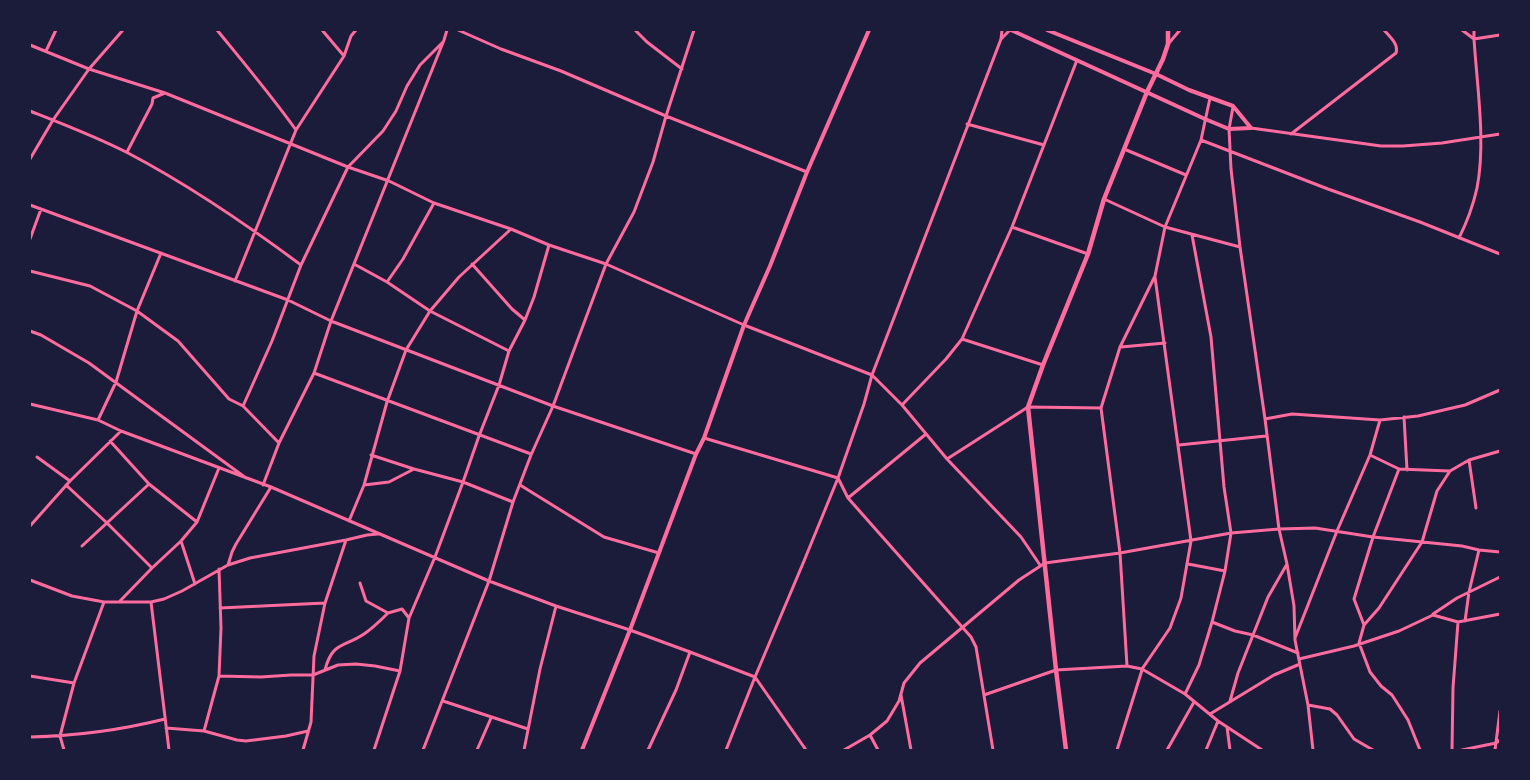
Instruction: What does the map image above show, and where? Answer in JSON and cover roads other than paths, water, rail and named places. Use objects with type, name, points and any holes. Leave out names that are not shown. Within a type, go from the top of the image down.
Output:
[{"type":"main road","points":[[1066,750],[1042,564],[1028,407],[1088,254],[1104,199],[1123,149],[1163,59],[1168,44],[1168,30]]},
{"type":"street","points":[[46,51],[56,30]]},
{"type":"street","points":[[30,159],[53,120],[90,69],[123,30]]},
{"type":"street","points":[[217,30],[296,130]]},
{"type":"street","points":[[322,30],[344,56]]},
{"type":"street","points":[[235,281],[290,142],[344,56],[351,36],[356,30]]},
{"type":"street","points":[[263,485],[279,444],[314,373],[331,321],[389,181],[447,30]]},
{"type":"street","points":[[458,30],[807,172]]},
{"type":"street","points":[[635,30],[647,42],[682,69]]},
{"type":"street","points":[[423,750],[490,581],[513,502],[531,454],[553,406],[606,264],[634,212],[652,167],[666,116],[694,30]]},
{"type":"street","points":[[582,750],[630,630],[696,454],[704,438],[744,325],[770,266],[807,172],[869,30]]},
{"type":"street","points":[[726,750],[838,478],[872,375],[1001,39],[1002,30]]},
{"type":"street","points":[[1001,39],[1010,30],[1229,129],[1251,128],[1388,146],[1420,145],[1500,134]]},
{"type":"street","points":[[1047,30],[1156,74],[1189,90],[1233,106],[1251,128]]},
{"type":"street","points":[[1168,44],[1180,30]]},
{"type":"street","points":[[1291,134],[1396,52],[1396,45],[1384,30]]},
{"type":"street","points":[[1462,30],[1474,39],[1500,34]]},
{"type":"street","points":[[1459,238],[1469,216],[1477,186],[1481,138],[1474,30]]},
{"type":"street","points":[[243,406],[272,341],[301,265],[348,167],[383,131],[396,111],[407,86],[420,65],[444,40]]},
{"type":"street","points":[[30,45],[90,69],[166,93],[348,167],[389,181],[434,203],[606,264],[744,325],[872,375],[902,405],[947,459],[1021,537],[1042,564]]},
{"type":"street","points":[[902,405],[962,339],[1012,227],[1077,60]]},
{"type":"street","points":[[127,152],[152,104],[153,98],[166,93]]},
{"type":"street","points":[[1127,666],[1120,553],[1101,408],[1120,347],[1154,276],[1165,227],[1201,140],[1210,98]]},
{"type":"street","points":[[1233,106],[1229,129],[1230,152],[1240,247],[1279,529],[1294,606],[1294,640],[1308,705],[1313,750]]},
{"type":"street","points":[[30,111],[127,152],[175,179],[254,231],[301,265]]},
{"type":"street","points":[[968,124],[1044,145]]},
{"type":"street","points":[[1201,140],[1500,254]]},
{"type":"street","points":[[1123,149],[1186,175]]},
{"type":"street","points":[[1104,199],[1165,227],[1240,247]]},
{"type":"street","points":[[387,282],[403,259],[434,203]]},
{"type":"street","points":[[30,205],[288,300],[331,321],[553,406],[696,454]]},
{"type":"street","points":[[30,239],[41,209]]},
{"type":"street","points":[[1012,227],[1088,254]]},
{"type":"street","points":[[349,521],[364,485],[387,402],[406,350],[430,311],[472,264],[511,229]]},
{"type":"street","points":[[1185,694],[1199,665],[1212,622],[1225,571],[1231,533],[1220,440],[1217,387],[1211,337],[1192,235]]},
{"type":"street","points":[[374,750],[400,671],[409,618],[435,557],[463,482],[499,385],[509,350],[525,320],[534,297],[549,244]]},
{"type":"street","points":[[98,420],[116,382],[137,311],[161,252]]},
{"type":"street","points":[[354,264],[387,282],[430,311],[509,350]]},
{"type":"street","points":[[472,264],[525,320]]},
{"type":"street","points":[[30,270],[90,286],[137,311],[178,341],[229,399],[243,406],[279,444]]},
{"type":"street","points":[[1117,750],[1142,669],[1170,628],[1180,598],[1191,541],[1165,343],[1154,276]]},
{"type":"street","points":[[30,331],[41,335],[89,363],[250,480]]},
{"type":"street","points":[[962,339],[1043,365]]},
{"type":"street","points":[[1120,347],[1165,343]]},
{"type":"street","points":[[314,373],[387,402],[531,454]]},
{"type":"street","points":[[1265,419],[1292,414],[1380,420],[1404,418],[1442,411],[1500,390]]},
{"type":"street","points":[[30,404],[98,420],[121,431],[271,487],[490,581],[755,676],[806,750]]},
{"type":"street","points":[[947,459],[1028,407],[1101,408]]},
{"type":"street","points":[[1404,418],[1407,470]]},
{"type":"street","points":[[1294,640],[1311,601],[1337,531],[1370,455],[1380,420]]},
{"type":"street","points":[[31,524],[66,485],[121,431]]},
{"type":"street","points":[[848,498],[926,434]]},
{"type":"street","points":[[1178,445],[1266,436]]},
{"type":"street","points":[[704,438],[838,478],[848,498],[971,637],[976,648],[992,750]]},
{"type":"street","points":[[110,441],[149,484],[197,522]]},
{"type":"street","points":[[1420,750],[1408,720],[1392,695],[1381,686],[1370,672],[1359,643],[1364,626],[1379,608],[1422,542],[1437,491],[1450,471],[1469,460],[1500,451]]},
{"type":"street","points":[[371,455],[463,482],[513,502]]},
{"type":"street","points":[[1370,455],[1399,469],[1450,471]]},
{"type":"street","points":[[37,457],[70,481]]},
{"type":"street","points":[[1469,460],[1476,508]]},
{"type":"street","points":[[119,601],[182,540],[197,522],[219,468]]},
{"type":"street","points":[[364,485],[389,482],[414,469]]},
{"type":"street","points":[[1364,626],[1354,599],[1373,537],[1399,469]]},
{"type":"street","points":[[82,546],[149,484]]},
{"type":"street","points":[[66,485],[152,568]]},
{"type":"street","points":[[520,485],[604,538],[659,553]]},
{"type":"street","points":[[228,565],[236,544],[271,487]]},
{"type":"street","points":[[844,750],[870,735],[887,721],[894,710],[904,683],[920,663],[1019,580],[1042,564],[1120,553],[1231,533],[1315,528],[1500,552]]},
{"type":"street","points":[[30,580],[72,596],[104,602],[151,602],[164,599],[182,591],[228,565],[250,558],[367,535],[381,534]]},
{"type":"street","points":[[182,540],[194,584]]},
{"type":"street","points":[[303,750],[311,722],[314,656],[325,603],[346,540]]},
{"type":"street","points":[[1465,621],[1469,592],[1479,550]]},
{"type":"street","points":[[1188,564],[1225,571]]},
{"type":"street","points":[[1230,701],[1252,635],[1268,597],[1287,564]]},
{"type":"street","points":[[204,731],[218,676],[219,570]]},
{"type":"street","points":[[1210,714],[1299,662],[1399,631],[1433,615],[1469,592],[1500,578]]},
{"type":"street","points":[[360,583],[366,601],[388,613]]},
{"type":"street","points":[[64,750],[60,736],[74,684],[104,602]]},
{"type":"street","points":[[151,602],[169,750]]},
{"type":"street","points":[[220,608],[325,603]]},
{"type":"street","points":[[524,750],[540,669],[556,606]]},
{"type":"street","points":[[325,670],[328,657],[338,647],[364,634],[388,613],[402,609],[409,618]]},
{"type":"street","points":[[1433,615],[1458,622],[1500,614]]},
{"type":"street","points":[[1212,622],[1298,653]]},
{"type":"street","points":[[1452,750],[1453,688],[1458,622]]},
{"type":"street","points":[[648,750],[676,690],[690,652]]},
{"type":"street","points":[[218,676],[313,675],[338,665],[356,664],[400,671]]},
{"type":"street","points":[[984,695],[1056,670],[1127,666],[1142,669],[1185,694],[1218,720],[1262,750]]},
{"type":"street","points":[[30,676],[74,684]]},
{"type":"street","points":[[901,694],[911,750]]},
{"type":"street","points":[[442,701],[528,729]]},
{"type":"street","points":[[1167,750],[1194,702]]},
{"type":"street","points":[[1308,705],[1330,709],[1337,715],[1354,739],[1373,750]]},
{"type":"street","points":[[1494,750],[1500,711]]},
{"type":"street","points":[[477,750],[492,718]]},
{"type":"street","points":[[30,737],[60,736],[165,719]]},
{"type":"street","points":[[1206,750],[1218,720]]},
{"type":"street","points":[[1227,726],[1230,750]]},
{"type":"street","points":[[166,728],[204,731],[246,741],[308,731]]},
{"type":"street","points":[[870,735],[878,750]]},
{"type":"street","points":[[1462,750],[1496,743],[1500,740]]}]
